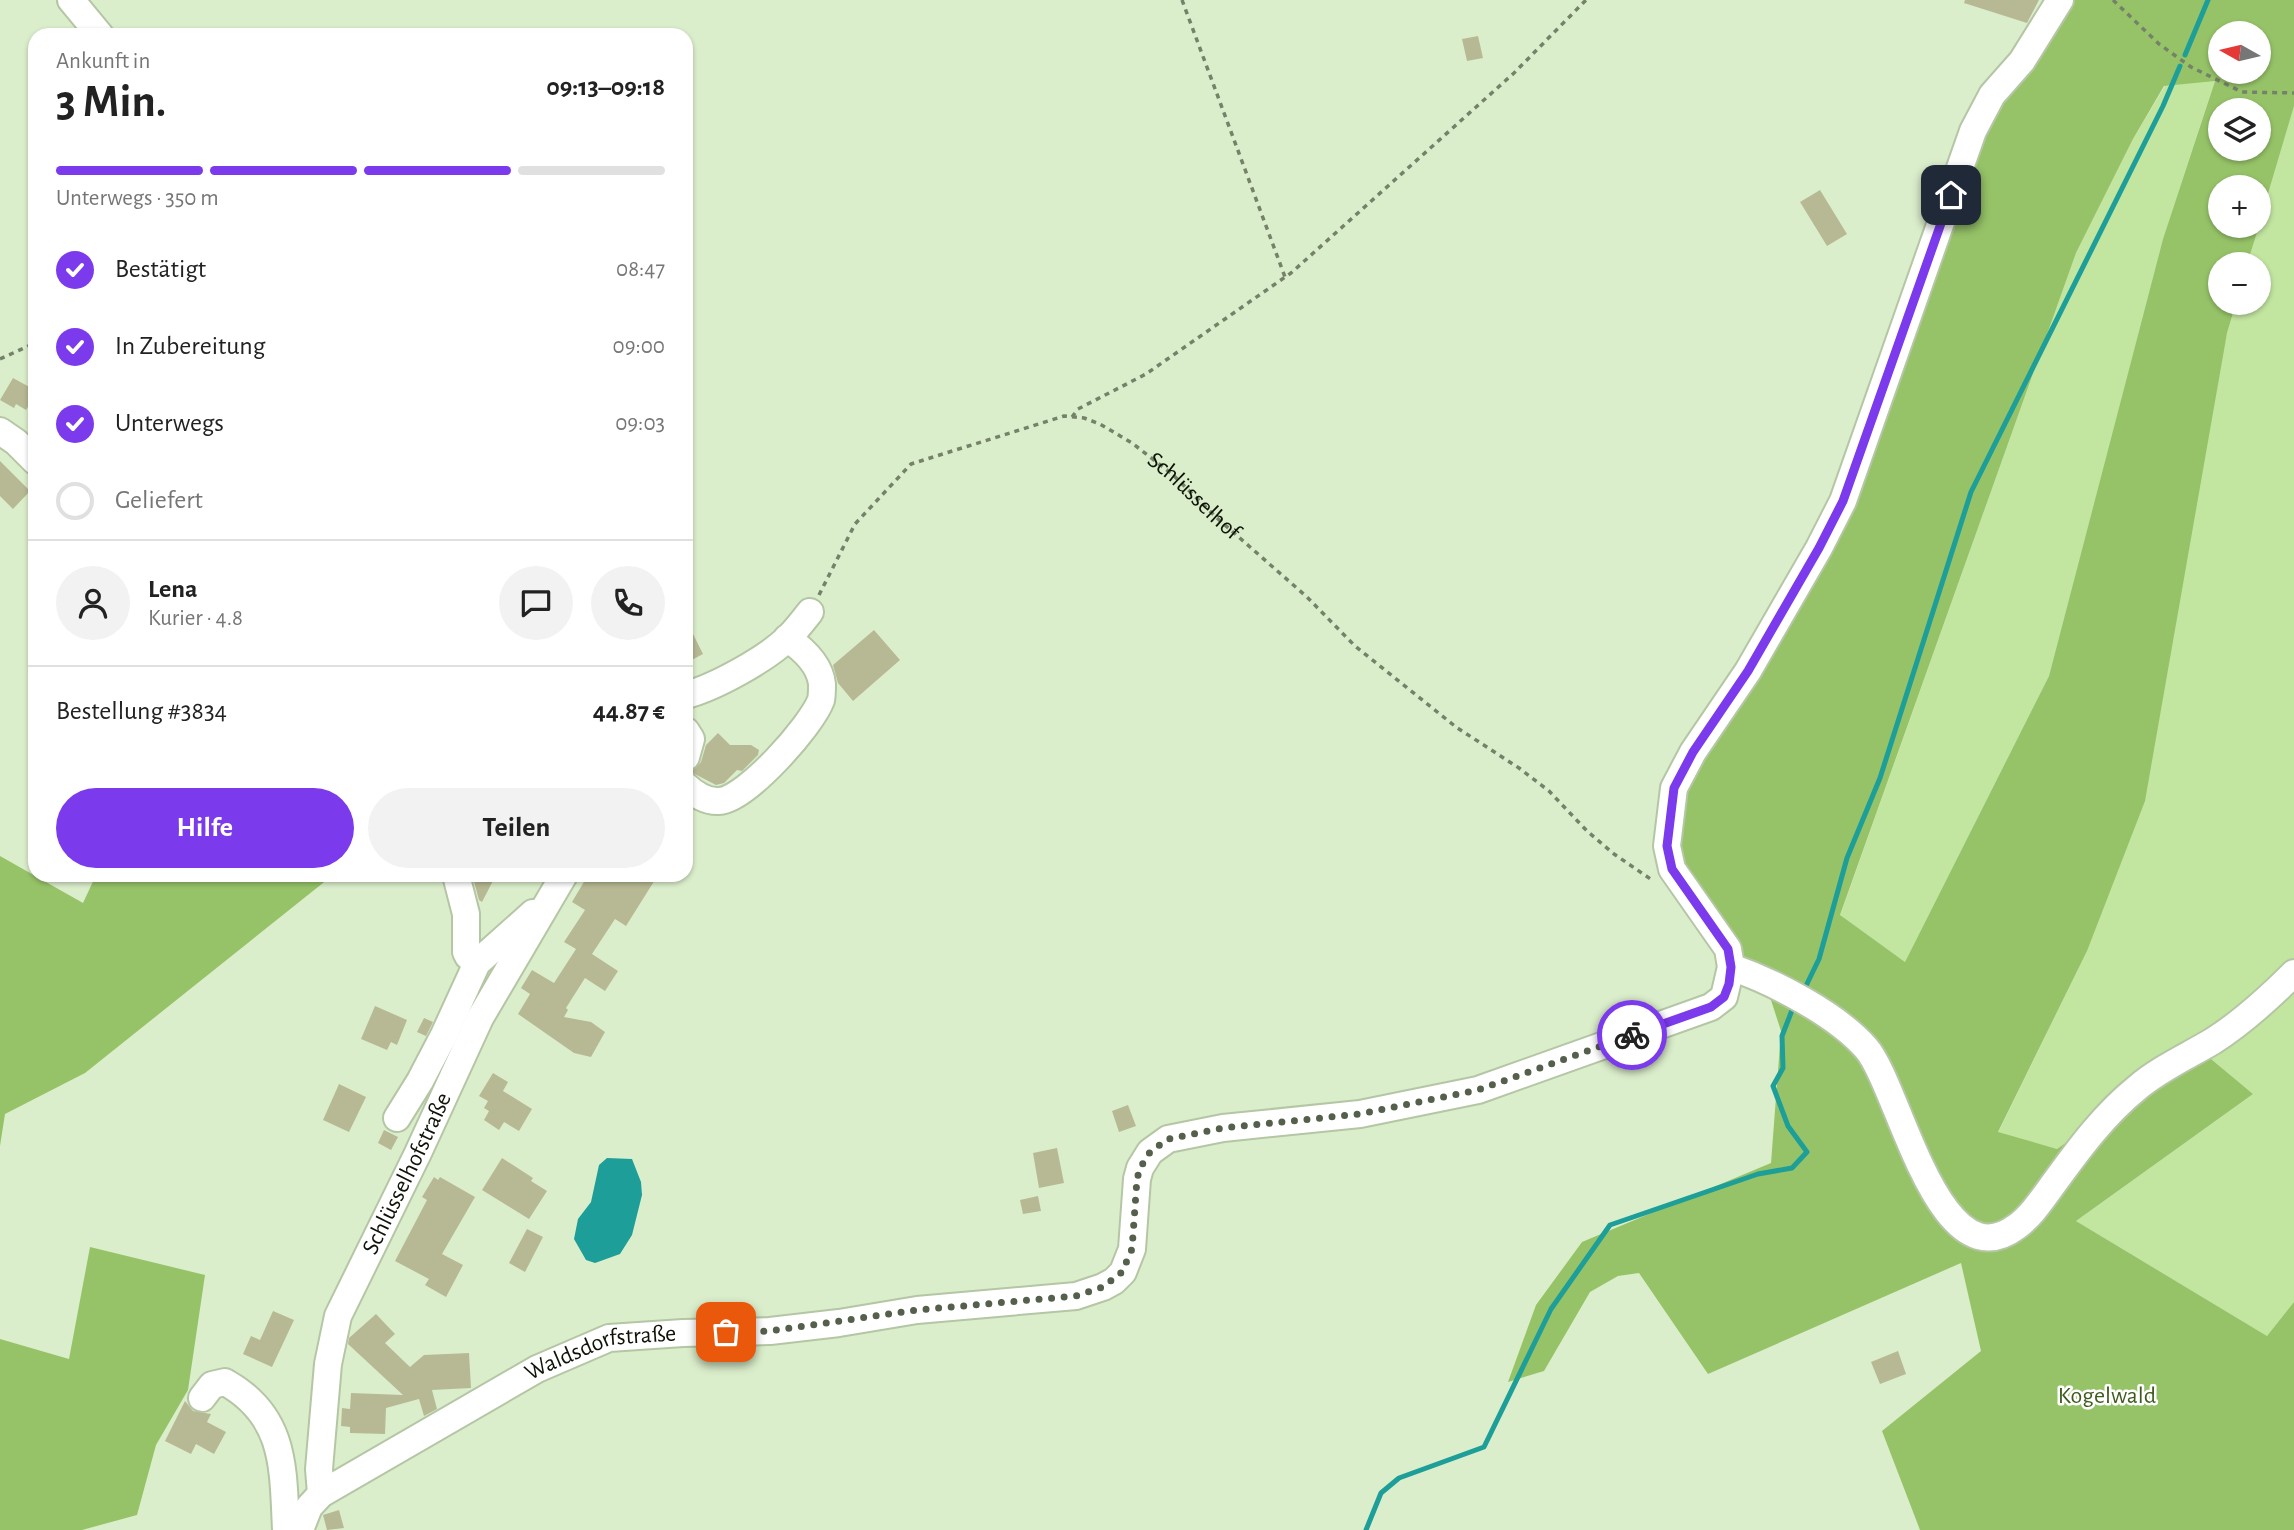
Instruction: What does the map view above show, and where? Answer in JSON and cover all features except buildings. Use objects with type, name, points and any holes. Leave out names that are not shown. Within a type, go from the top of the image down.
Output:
[{"type":"street","points":[[71,0],[94,28]]},
{"type":"street","points":[[2060,0],[2022,61],[1992,95],[1973,131],[1843,501],[1748,671],[1693,752],[1674,788],[1667,846],[1672,869],[1728,949],[1731,967],[1770,983],[1825,1014],[1867,1049],[1888,1086],[1933,1194],[1968,1233],[1989,1238],[2004,1234],[2022,1222],[2100,1123],[2137,1087],[2239,1023],[2268,1000],[2294,973]]},
{"type":"street","points":[[0,431],[28,454]]},
{"type":"street","points":[[693,693],[706,690],[771,651],[787,638],[810,612]]},
{"type":"street","points":[[693,793],[719,801],[732,798],[744,790],[788,748],[814,712],[821,699],[819,670],[799,647],[787,638]]},
{"type":"street","points":[[458,882],[466,914],[466,952],[477,963]]},
{"type":"street","name":"Schlüsselhofstraße","points":[[321,1494],[318,1469],[328,1364],[338,1316],[480,1018],[560,882]]},
{"type":"street","points":[[397,1118],[438,1047],[477,963],[525,919],[545,908]]},
{"type":"street","name":"Waldsdorfstraße","points":[[300,1530],[309,1507],[321,1494],[537,1369],[608,1338],[770,1331],[917,1310],[1076,1296],[1103,1287],[1122,1272],[1132,1249],[1140,1168],[1150,1152],[1168,1139],[1214,1129],[1360,1114],[1478,1090],[1711,1007],[1724,997],[1731,967]]},
{"type":"street","points":[[202,1398],[212,1385],[225,1382],[257,1406],[276,1440],[283,1464],[286,1530]]},
{"type":"path","points":[[1182,0],[1285,278]]},
{"type":"path","points":[[1072,417],[1078,409],[1146,374],[1285,278],[1514,73],[1586,0]]},
{"type":"path","points":[[2113,0],[2160,44],[2191,66],[2242,92],[2294,93]]},
{"type":"path","points":[[0,359],[28,346]]},
{"type":"path","name":"Schlüsselhof","points":[[810,612],[855,524],[911,464],[1064,416],[1100,424],[1132,443],[1172,474],[1307,597],[1354,646],[1456,727],[1549,791],[1587,831],[1614,854],[1661,886]]},
{"type":"green space","name":"Kogelwald","points":[[2068,0],[2294,0],[2294,106],[2271,184],[2271,175],[2208,175],[2208,238],[2255,238],[2251,252],[2208,252],[2208,315],[2232,315],[2227,333],[2145,801],[2087,951],[1998,1132],[2057,1149],[2199,1049],[2253,1094],[2076,1221],[2267,1336],[2294,1302],[2294,1530],[1920,1530],[1882,1431],[1981,1351],[1961,1263],[1708,1374],[1639,1273],[1618,1276],[1590,1292],[1544,1371],[1508,1382],[1536,1305],[1582,1242],[1771,1163],[1781,1031],[1770,997],[1675,867],[1679,793],[1791,614],[1975,136]],"holes":[[[2208,21],[2272,21],[2272,84],[2214,84],[2209,98],[2271,98],[2271,161],[2208,161],[2208,102],[2163,239],[2049,676],[1905,962],[1840,915],[2076,253],[2133,139],[2164,86],[2208,82]]]},
{"type":"green space","points":[[2208,81],[2208,84],[2214,84],[2163,239],[2049,676],[1905,962],[1840,916],[2076,253],[2133,139],[2165,86]]},
{"type":"green space","points":[[2294,106],[2294,1302],[2267,1336],[2076,1221],[2253,1094],[2199,1049],[2057,1149],[1998,1133],[2087,951],[2232,315],[2271,315],[2271,252],[2251,252],[2255,238],[2271,238],[2271,183]]},
{"type":"green space","points":[[0,856],[28,872],[28,882],[46,882],[83,903],[93,882],[324,882],[85,1073],[5,1114],[0,1146]]},
{"type":"green space","points":[[90,1247],[205,1275],[188,1390],[156,1445],[137,1515],[82,1530],[0,1530],[0,1339],[69,1359]]},
{"type":"water","points":[[607,1158],[632,1159],[641,1182],[642,1195],[632,1235],[620,1254],[595,1263],[586,1260],[574,1239],[578,1219],[591,1202],[599,1165]]},
{"type":"waterway","points":[[2185,55],[2208,0]]},
{"type":"waterway","points":[[1803,992],[1819,959],[1847,858],[1880,778],[1971,492],[2163,106],[2180,66]]},
{"type":"waterway","points":[[1366,1530],[1381,1493],[1399,1478],[1484,1447],[1551,1309],[1610,1225],[1758,1174],[1792,1168],[1807,1152],[1788,1126],[1773,1086],[1783,1068],[1782,1036],[1794,1005]]},
{"type":"way so far","points":[[726,1332],[770,1331],[917,1310],[1076,1296],[1103,1287],[1114,1280],[1129,1261],[1140,1168],[1150,1152],[1168,1139],[1223,1128],[1360,1114],[1478,1090],[1632,1035]]},
{"type":"route","points":[[1632,1035],[1711,1007],[1724,997],[1729,984],[1731,967],[1728,949],[1672,869],[1667,846],[1674,788],[1693,752],[1748,671],[1843,501],[1951,195]]}]
